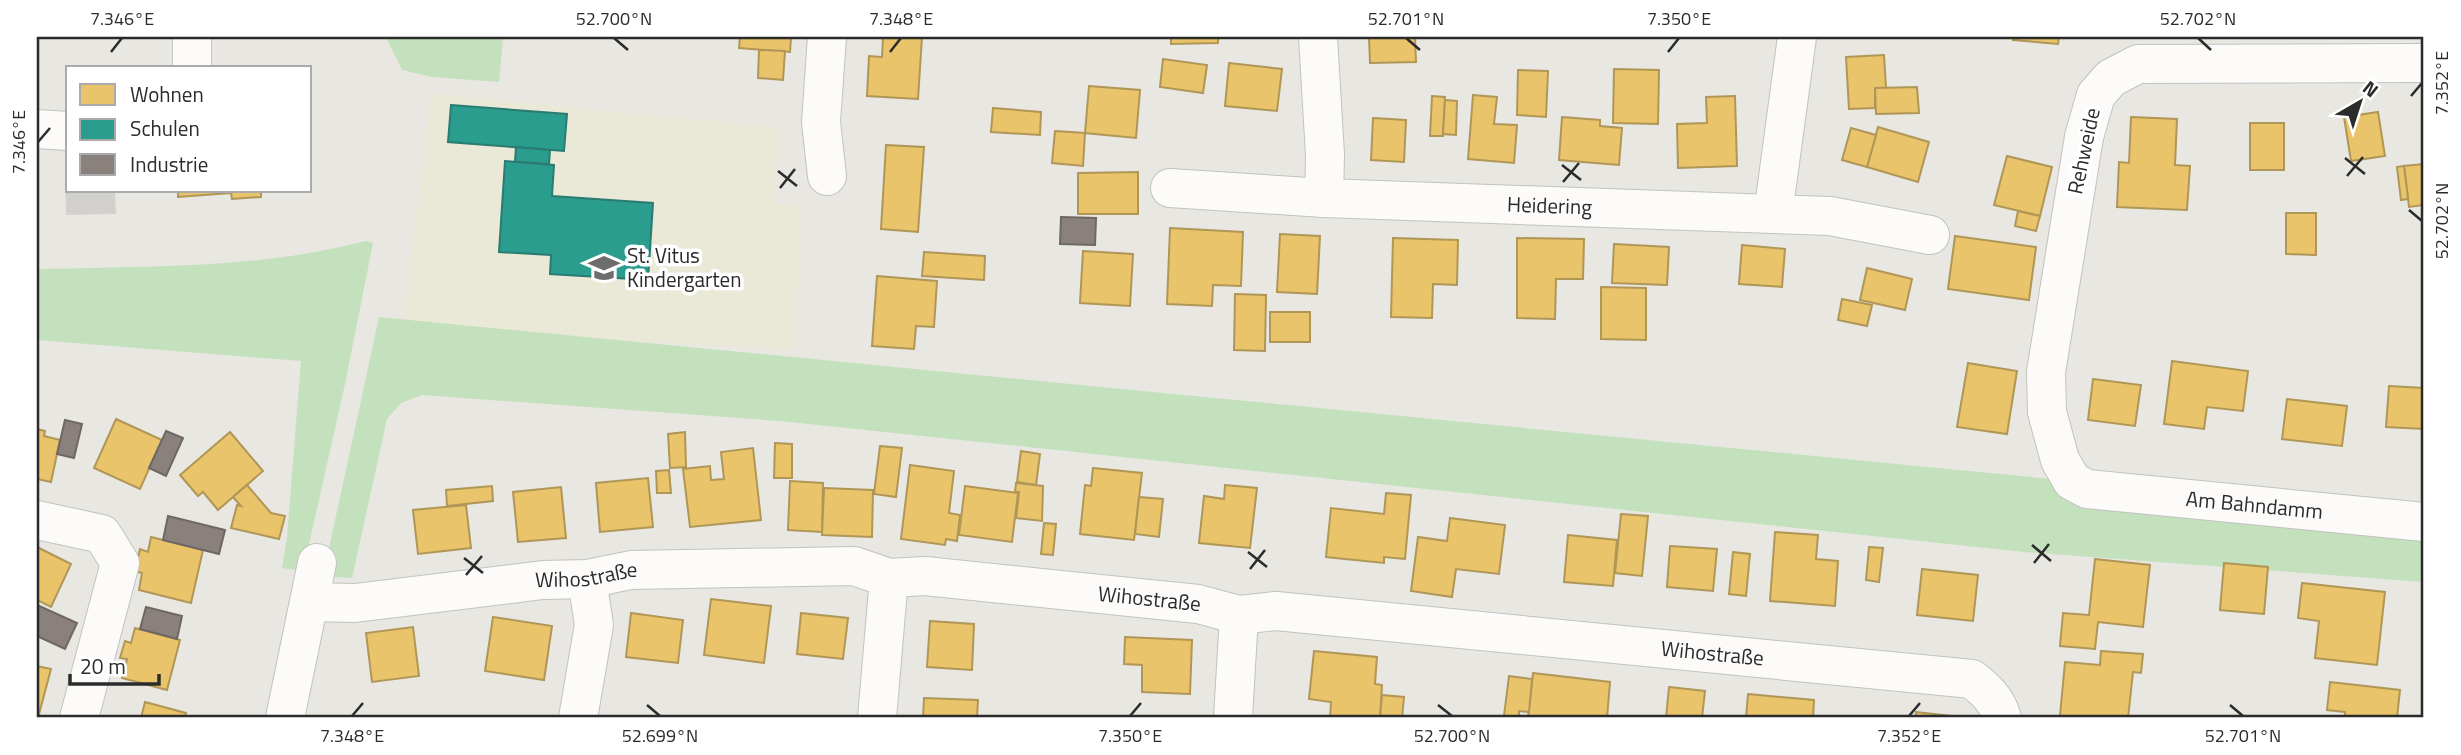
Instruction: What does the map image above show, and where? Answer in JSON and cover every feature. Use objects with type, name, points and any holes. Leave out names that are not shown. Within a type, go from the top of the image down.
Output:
[{"type":"street","points":[[192,37],[192,66]]},
{"type":"street","points":[[827,37],[821,121],[827,176]]},
{"type":"street","points":[[1318,37],[1325,155],[1324,198]]},
{"type":"street","points":[[1773,214],[1797,37]]},
{"type":"street","name":"Rehweide","points":[[2087,489],[2072,481],[2060,460],[2047,412],[2046,372],[2084,137],[2096,95],[2111,78],[2138,64],[2424,63]]},
{"type":"street","points":[[37,129],[66,131]]},
{"type":"street","name":"Heidering","points":[[1170,188],[1324,198],[1830,216],[1930,235]]},
{"type":"street","name":"Am Bahndamm","points":[[2087,489],[2424,522]]},
{"type":"street","points":[[37,520],[102,534],[120,562],[79,718]]},
{"type":"street","points":[[285,718],[317,563]]},
{"type":"street","name":"Wihostraße","points":[[310,602],[355,603],[543,580],[587,579],[631,570],[854,566],[890,578],[925,576],[1198,604],[1239,615],[1276,611],[1972,680],[1994,704]]},
{"type":"street","points":[[877,718],[890,578]]},
{"type":"street","points":[[578,718],[594,625],[587,579]]},
{"type":"street","points":[[1233,718],[1239,615]]},
{"type":"shaded area","name":"St. Vitus Kindergarten","points":[[431,95],[778,127],[775,204],[801,206],[796,350],[402,329]]},
{"type":"green space","points":[[386,37],[503,37],[499,82],[432,77],[402,70]]},
{"type":"green space","points":[[366,241],[373,243],[303,571],[282,568],[287,537],[301,361],[37,340],[37,269],[244,261],[285,257]]},
{"type":"green space","points":[[379,317],[2072,481],[2424,522],[2424,582],[2024,552],[780,421],[422,395],[401,403],[387,419],[352,578],[323,576]]},
{"type":"building: Wohnen","points":[[740,37],[791,37],[790,52],[739,48]]},
{"type":"building: Wohnen","points":[[883,37],[922,37],[918,99],[867,96],[869,56],[882,57]]},
{"type":"building: Wohnen","points":[[1171,37],[1218,37],[1218,43],[1171,44]]},
{"type":"building: Wohnen","points":[[1369,37],[1415,37],[1416,62],[1370,63]]},
{"type":"building: Wohnen","points":[[2013,37],[2059,37],[2058,44],[2013,40]]},
{"type":"building: Wohnen","points":[[759,50],[785,51],[783,80],[758,78]]},
{"type":"building: Wohnen","points":[[1884,55],[1886,88],[1875,88],[1875,108],[1849,109],[1846,57]]},
{"type":"building: Wohnen","points":[[1163,59],[1207,65],[1203,93],[1160,87]]},
{"type":"building: Wohnen","points":[[1229,63],[1282,69],[1277,111],[1225,106]]},
{"type":"building: Wohnen","points":[[1614,69],[1659,70],[1658,124],[1613,123]]},
{"type":"building: Wohnen","points":[[1518,70],[1548,71],[1546,117],[1517,115]]},
{"type":"building: Wohnen","points":[[1089,86],[1140,90],[1136,138],[1085,133]]},
{"type":"building: Wohnen","points":[[1917,87],[1919,113],[1876,114],[1875,88]]},
{"type":"building: Wohnen","points":[[1473,95],[1497,97],[1494,124],[1517,125],[1514,163],[1468,159]]},
{"type":"building: Wohnen","points":[[1432,96],[1445,97],[1443,136],[1430,136]]},
{"type":"building: Wohnen","points":[[1735,96],[1737,166],[1678,168],[1677,124],[1707,123],[1706,97]]},
{"type":"building: Wohnen","points":[[1445,100],[1457,101],[1456,135],[1443,134]]},
{"type":"building: Wohnen","points":[[993,108],[1041,112],[1040,135],[991,132]]},
{"type":"building: Wohnen","points":[[2378,112],[2385,156],[2351,161],[2344,117]]},
{"type":"building: Wohnen","points":[[1562,117],[1600,120],[1600,126],[1622,128],[1619,165],[1559,160]]},
{"type":"building: Wohnen","points":[[2131,117],[2177,119],[2175,165],[2190,166],[2187,210],[2117,207],[2119,162],[2129,163]]},
{"type":"building: Wohnen","points":[[1373,118],[1406,120],[1404,162],[1371,160]]},
{"type":"building: Wohnen","points":[[2250,123],[2284,123],[2284,170],[2250,170]]},
{"type":"building: Wohnen","points":[[1878,127],[1929,142],[1918,182],[1867,167]]},
{"type":"building: Wohnen","points":[[1851,128],[1876,135],[1867,167],[1842,160]]},
{"type":"building: Wohnen","points":[[1055,131],[1085,133],[1083,166],[1052,163]]},
{"type":"building: Wohnen","points":[[886,145],[924,147],[918,232],[881,229]]},
{"type":"building: Wohnen","points":[[2007,156],[2052,167],[2040,216],[1994,205]]},
{"type":"building: Wohnen","points":[[2423,164],[2424,205],[2409,207],[2404,166]]},
{"type":"building: Wohnen","points":[[2404,166],[2408,199],[2401,200],[2397,167]]},
{"type":"building: Wohnen","points":[[1138,172],[1138,214],[1078,214],[1078,173]]},
{"type":"building: Wohnen","points":[[178,192],[261,192],[261,197],[232,199],[231,193],[178,197]]},
{"type":"building: Wohnen","points":[[2018,211],[2040,216],[2036,231],[2015,226]]},
{"type":"building: Wohnen","points":[[2286,213],[2316,213],[2316,255],[2286,254]]},
{"type":"building: Wohnen","points":[[1170,228],[1243,232],[1241,286],[1213,285],[1212,306],[1167,304]]},
{"type":"building: Wohnen","points":[[1280,234],[1320,236],[1317,294],[1277,292]]},
{"type":"building: Wohnen","points":[[1955,236],[2036,247],[2029,300],[1948,289]]},
{"type":"building: Wohnen","points":[[1393,238],[1458,240],[1457,285],[1433,284],[1432,318],[1391,317]]},
{"type":"building: Wohnen","points":[[1517,238],[1584,239],[1583,279],[1556,279],[1555,319],[1517,318]]},
{"type":"building: Wohnen","points":[[1614,244],[1669,247],[1667,285],[1612,283]]},
{"type":"building: Wohnen","points":[[1742,245],[1785,249],[1782,287],[1739,284]]},
{"type":"building: Wohnen","points":[[1083,251],[1133,254],[1130,306],[1080,303]]},
{"type":"building: Wohnen","points":[[924,252],[985,256],[984,280],[922,276]]},
{"type":"building: Wohnen","points":[[1867,268],[1912,279],[1905,310],[1860,300]]},
{"type":"building: Wohnen","points":[[877,276],[937,281],[934,327],[916,326],[914,349],[872,346]]},
{"type":"building: Wohnen","points":[[1601,287],[1646,288],[1646,340],[1601,339]]},
{"type":"building: Wohnen","points":[[1235,294],[1266,295],[1265,351],[1234,350]]},
{"type":"building: Wohnen","points":[[1842,299],[1872,305],[1867,326],[1838,320]]},
{"type":"building: Wohnen","points":[[1270,312],[1310,312],[1310,342],[1270,342]]},
{"type":"building: Wohnen","points":[[2172,361],[2248,371],[2243,411],[2207,407],[2204,429],[2164,424]]},
{"type":"building: Wohnen","points":[[1968,363],[2017,371],[2007,434],[1957,427]]},
{"type":"building: Wohnen","points":[[2093,379],[2141,385],[2135,426],[2088,420]]},
{"type":"building: Wohnen","points":[[2389,386],[2424,388],[2424,429],[2386,427]]},
{"type":"building: Wohnen","points":[[2287,399],[2347,406],[2342,446],[2282,439]]},
{"type":"building: Wohnen","points":[[116,419],[162,440],[140,489],[94,468]]},
{"type":"building: Wohnen","points":[[37,429],[45,431],[44,436],[60,440],[51,482],[37,479]]},
{"type":"building: Wohnen","points":[[230,432],[263,471],[218,510],[203,492],[198,496],[180,475]]},
{"type":"building: Wohnen","points":[[685,432],[686,467],[670,468],[668,434]]},
{"type":"building: Wohnen","points":[[775,443],[792,444],[792,478],[774,478]]},
{"type":"building: Wohnen","points":[[880,446],[902,448],[896,497],[874,494]]},
{"type":"building: Wohnen","points":[[753,448],[761,520],[690,527],[683,469],[710,466],[711,480],[724,479],[721,452]]},
{"type":"building: Wohnen","points":[[1021,451],[1040,454],[1036,485],[1017,482]]},
{"type":"building: Wohnen","points":[[910,465],[954,471],[949,513],[960,515],[957,541],[946,539],[945,545],[901,539]]},
{"type":"building: Wohnen","points":[[1093,468],[1142,473],[1134,540],[1080,534],[1085,485],[1091,486]]},
{"type":"building: Wohnen","points":[[669,470],[671,493],[657,493],[656,471]]},
{"type":"building: Wohnen","points":[[648,478],[653,527],[600,532],[596,483]]},
{"type":"building: Wohnen","points":[[790,481],[823,483],[822,532],[788,530]]},
{"type":"building: Wohnen","points":[[1016,483],[1043,486],[1042,521],[1016,518],[1019,492],[1015,492]]},
{"type":"building: Wohnen","points":[[247,485],[271,513],[285,516],[279,539],[231,528],[237,505],[241,506],[233,497]]},
{"type":"building: Wohnen","points":[[1225,485],[1257,488],[1250,548],[1199,543],[1204,496],[1224,499]]},
{"type":"building: Wohnen","points":[[492,486],[493,501],[447,506],[446,490]]},
{"type":"building: Wohnen","points":[[965,486],[1018,493],[1012,542],[959,535]]},
{"type":"building: Wohnen","points":[[561,487],[566,538],[518,542],[513,492]]},
{"type":"building: Wohnen","points":[[824,488],[873,490],[872,537],[822,535]]},
{"type":"building: Wohnen","points":[[1386,493],[1411,495],[1405,559],[1384,557],[1384,563],[1326,557],[1331,508],[1384,514]]},
{"type":"building: Wohnen","points":[[1139,497],[1163,499],[1159,537],[1135,534]]},
{"type":"building: Wohnen","points":[[466,505],[471,548],[418,554],[413,510]]},
{"type":"building: Wohnen","points":[[1621,514],[1648,516],[1642,576],[1615,573]]},
{"type":"building: Wohnen","points":[[1450,518],[1505,525],[1499,574],[1456,569],[1452,597],[1411,591],[1418,537],[1447,541]]},
{"type":"building: Wohnen","points":[[1044,523],[1056,524],[1053,555],[1041,554]]},
{"type":"building: Wohnen","points":[[1775,532],[1818,535],[1816,559],[1838,561],[1835,606],[1770,601]]},
{"type":"building: Wohnen","points":[[1568,535],[1617,540],[1613,586],[1564,582]]},
{"type":"building: Wohnen","points":[[151,537],[203,550],[191,603],[139,590],[142,573],[135,571],[140,549],[148,552]]},
{"type":"building: Wohnen","points":[[1670,546],[1717,549],[1713,591],[1667,587]]},
{"type":"building: Wohnen","points":[[37,547],[71,564],[51,607],[37,600]]},
{"type":"building: Wohnen","points":[[1869,547],[1883,548],[1879,582],[1866,580]]},
{"type":"building: Wohnen","points":[[1733,552],[1750,554],[1746,596],[1729,594]]},
{"type":"building: Wohnen","points":[[2095,559],[2150,565],[2143,627],[2098,622],[2095,649],[2060,646],[2063,613],[2089,615]]},
{"type":"building: Wohnen","points":[[2224,563],[2268,567],[2264,614],[2220,610]]},
{"type":"building: Wohnen","points":[[1922,569],[1978,575],[1973,621],[1917,615]]},
{"type":"building: Wohnen","points":[[2302,583],[2385,592],[2377,665],[2315,658],[2319,621],[2298,618]]},
{"type":"building: Wohnen","points":[[711,599],[771,606],[764,663],[704,655]]},
{"type":"building: Wohnen","points":[[631,613],[683,620],[678,663],[626,657]]},
{"type":"building: Wohnen","points":[[801,613],[848,618],[843,659],[797,654]]},
{"type":"building: Wohnen","points":[[493,617],[552,626],[544,680],[485,671]]},
{"type":"building: Wohnen","points":[[930,621],[974,624],[972,670],[927,667]]},
{"type":"building: Wohnen","points":[[413,627],[419,676],[372,682],[366,633]]},
{"type":"building: Wohnen","points":[[135,628],[180,640],[167,690],[122,678],[127,659],[120,658],[125,641],[131,643]]},
{"type":"building: Wohnen","points":[[1125,637],[1192,640],[1190,694],[1142,692],[1142,665],[1124,664]]},
{"type":"building: Wohnen","points":[[1314,651],[1377,657],[1375,684],[1382,685],[1380,718],[1330,718],[1331,702],[1309,699]]},
{"type":"building: Wohnen","points":[[2101,651],[2143,654],[2141,673],[2133,672],[2128,718],[2060,716],[2065,662],[2100,665]]},
{"type":"building: Wohnen","points":[[37,666],[51,669],[38,718],[37,718]]},
{"type":"building: Wohnen","points":[[1533,673],[1610,682],[1607,718],[1528,718]]},
{"type":"building: Wohnen","points":[[1509,676],[1532,679],[1529,712],[1519,711],[1519,718],[1504,716]]},
{"type":"building: Wohnen","points":[[2330,682],[2400,690],[2397,718],[2345,718],[2345,712],[2327,710]]},
{"type":"building: Wohnen","points":[[1669,687],[1705,691],[1702,718],[1666,718]]},
{"type":"building: Wohnen","points":[[1748,694],[1814,700],[1813,718],[1746,718]]},
{"type":"building: Wohnen","points":[[1382,695],[1404,697],[1402,718],[1380,718]]},
{"type":"building: Wohnen","points":[[924,698],[978,700],[977,718],[923,718]]},
{"type":"building: Wohnen","points":[[145,702],[186,713],[184,718],[141,718]]},
{"type":"building: Wohnen","points":[[1916,712],[1961,717],[1916,718]]},
{"type":"building: Schulen","points":[[451,105],[567,114],[564,151],[448,142]]},
{"type":"building: Schulen","points":[[516,147],[550,150],[549,164],[515,162]]},
{"type":"building: Schulen","points":[[505,161],[554,165],[552,196],[653,203],[648,280],[550,274],[551,255],[499,252]]},
{"type":"building: Industrie","points":[[1061,217],[1096,218],[1095,245],[1060,244]]},
{"type":"building: Industrie","points":[[65,420],[82,424],[74,458],[57,454]]},
{"type":"building: Industrie","points":[[166,431],[183,438],[166,476],[149,468]]},
{"type":"building: Industrie","points":[[168,516],[225,530],[219,554],[163,540]]},
{"type":"building: Industrie","points":[[37,605],[77,623],[65,649],[37,636]]},
{"type":"building: Industrie","points":[[146,607],[182,616],[177,639],[140,629]]},
{"type":"building: Sonstige","points":[[67,192],[114,192],[115,213],[67,214]]},
{"type":"place","name":"St. Vitus Kindergarten","points":[[604,268]]}]
